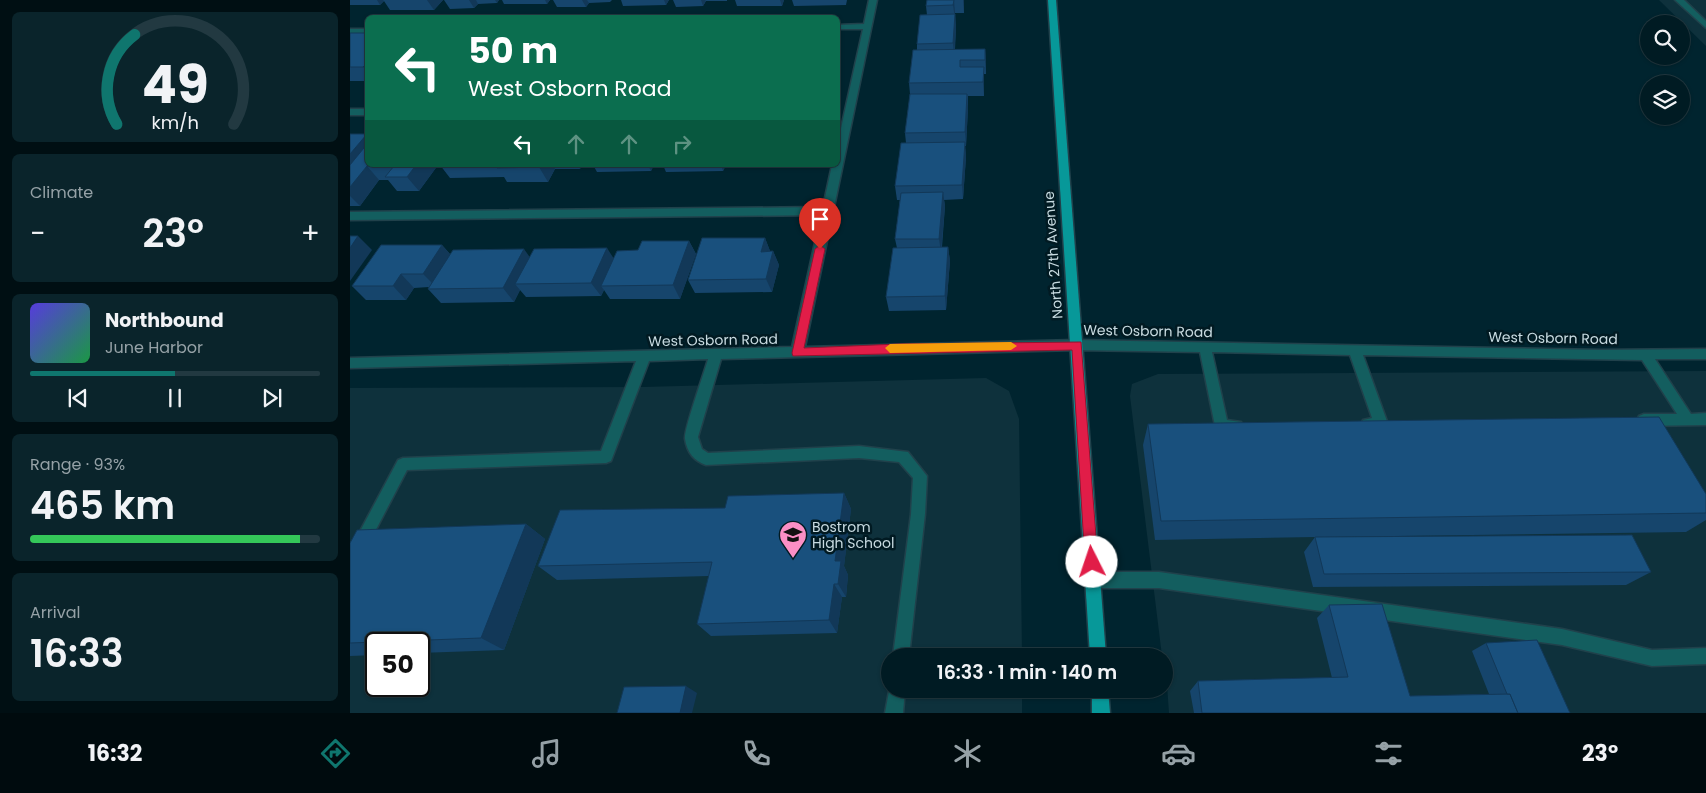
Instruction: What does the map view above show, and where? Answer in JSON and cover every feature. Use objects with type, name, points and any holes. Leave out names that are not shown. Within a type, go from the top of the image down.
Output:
[{"type":"main road","name":"North 27th Avenue","points":[[1052,0],[1097,648]]},
{"type":"main road","points":[[1100,698],[1101,713]]},
{"type":"street","points":[[840,155],[874,0]]},
{"type":"street","points":[[1679,0],[1706,26]]},
{"type":"street","points":[[840,27],[868,26]]},
{"type":"street","points":[[350,32],[365,32]]},
{"type":"street","points":[[840,107],[850,107]]},
{"type":"street","points":[[350,112],[365,112]]},
{"type":"street","points":[[797,353],[837,167]]},
{"type":"street","points":[[350,216],[828,212]]},
{"type":"street","name":"West Osborn Road","points":[[350,363],[1077,345],[1706,354]]},
{"type":"street","points":[[1205,347],[1222,426],[1252,426]]},
{"type":"street","points":[[1351,424],[1386,424],[1354,349]]},
{"type":"street","points":[[1645,354],[1688,420]]},
{"type":"street","points":[[716,355],[691,437],[697,453],[706,460],[859,452],[903,456],[920,476],[918,514],[902,648]]},
{"type":"street","points":[[350,565],[403,464],[606,457],[644,357]]},
{"type":"street","points":[[1628,420],[1706,420]]},
{"type":"street","points":[[1093,580],[1159,580],[1562,637],[1652,658],[1706,656]]},
{"type":"street","points":[[894,713],[896,698]]},
{"type":"shaded area","points":[[1659,0],[1706,0],[1706,46],[1690,30],[1690,15],[1674,15]]},
{"type":"shaded area","points":[[1706,371],[1706,713],[1169,713],[1168,698],[1173,698],[1173,648],[1161,648],[1130,396],[1132,384],[1158,374]]},
{"type":"shaded area","name":"Bostrom High School","points":[[986,378],[1009,391],[1019,419],[1022,648],[881,648],[881,698],[1022,698],[1022,713],[350,713],[350,388],[643,387]]},
{"type":"building","points":[[927,0],[954,0],[953,5],[926,6]]},
{"type":"building","points":[[955,14],[953,43],[917,44],[920,15]]},
{"type":"building","points":[[350,33],[365,33],[365,65],[363,67],[350,67]]},
{"type":"building","points":[[985,49],[985,60],[960,60],[960,67],[984,67],[983,82],[909,83],[913,50]]},
{"type":"building","points":[[910,94],[967,94],[965,132],[905,133]]},
{"type":"building","points":[[350,134],[365,134],[365,136],[350,154]]},
{"type":"building","points":[[965,142],[962,185],[895,186],[901,143]]},
{"type":"building","points":[[365,147],[366,167],[350,187],[350,165]]},
{"type":"building","points":[[393,167],[414,167],[407,177],[385,177]]},
{"type":"building","points":[[498,167],[539,167],[497,168]]},
{"type":"building","points":[[943,192],[939,239],[895,239],[901,193]]},
{"type":"building","points":[[350,236],[358,236],[350,248]]},
{"type":"building","points":[[702,238],[765,238],[761,252],[773,251],[766,279],[688,280]]},
{"type":"building","points":[[642,241],[689,241],[673,285],[601,286],[617,251],[638,250]]},
{"type":"building","points":[[381,245],[442,245],[423,274],[401,274],[393,286],[352,286]]},
{"type":"building","points":[[948,247],[945,296],[886,297],[893,248]]},
{"type":"building","points":[[607,248],[591,283],[515,284],[534,249]]},
{"type":"building","points":[[524,249],[503,288],[428,289],[453,250]]},
{"type":"building","points":[[1659,417],[1706,494],[1706,513],[1161,521],[1148,424]]},
{"type":"building","points":[[844,493],[835,561],[841,561],[838,584],[834,584],[829,620],[697,624],[712,562],[538,566],[560,510],[725,508],[728,496]]},
{"type":"building","points":[[526,524],[481,638],[430,640],[430,632],[365,632],[365,642],[350,643],[350,543],[357,530]]},
{"type":"building","points":[[1632,535],[1651,572],[1324,574],[1315,537]]},
{"type":"building","points":[[1382,604],[1410,696],[1510,694],[1518,713],[1202,713],[1198,681],[1348,677],[1329,605]]},
{"type":"building","points":[[1537,640],[1570,713],[1518,713],[1510,694],[1507,694],[1486,643]]},
{"type":"building","points":[[686,686],[680,713],[617,713],[624,687]]},
{"type":"slow traffic","points":[[890,348],[1011,346]]},
{"type":"place","name":"Bostrom High School","points":[[793,559]]},
{"type":"route","points":[[820,249],[797,353],[898,348],[1077,345],[1092,562]]}]
